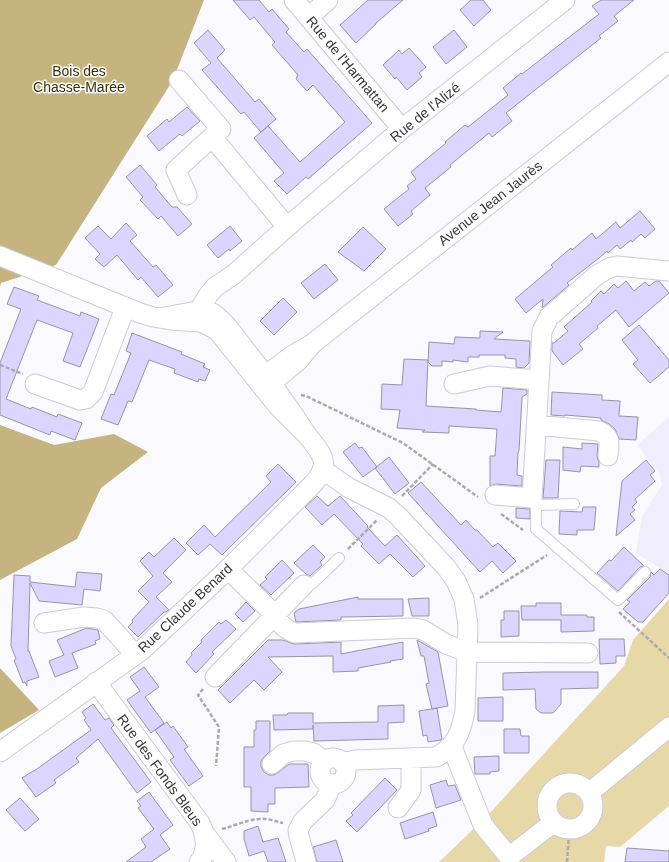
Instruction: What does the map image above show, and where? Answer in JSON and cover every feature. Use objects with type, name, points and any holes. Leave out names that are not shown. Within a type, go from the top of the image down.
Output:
[{"type":"street","name":"Rue de l'Harmattan","points":[[294,0],[402,129]]},
{"type":"street","points":[[309,17],[328,0]]},
{"type":"street","name":"Rue de l'Alizé","points":[[204,318],[233,276],[287,227],[402,129],[565,0]]},
{"type":"street","name":"Avenue Jean Jaurès","points":[[264,382],[298,361],[312,344],[669,62]]},
{"type":"street","points":[[179,80],[221,129],[176,170],[188,196]]},
{"type":"street","points":[[212,137],[287,227]]},
{"type":"street","points":[[0,256],[140,313],[159,318],[172,316],[221,319],[226,324],[264,382],[277,405],[307,435]]},
{"type":"street","points":[[491,502],[534,501],[536,425],[542,331],[549,317],[597,274],[609,268],[617,266],[669,271]]},
{"type":"street","points":[[35,384],[80,400],[86,399],[93,392],[125,308]]},
{"type":"street","points":[[454,384],[490,376],[539,380]]},
{"type":"street","points":[[264,382],[284,400],[307,435],[322,454],[322,469],[349,488],[389,508],[398,516],[446,567],[456,581],[464,599],[468,626],[465,712],[463,722],[452,747],[445,753],[436,757],[334,762]]},
{"type":"street","points":[[536,425],[599,431],[606,434],[609,442],[608,456]]},
{"type":"street","name":"Rue Claude Benard","points":[[0,752],[142,650],[228,569],[317,480],[322,469]]},
{"type":"street","points":[[228,569],[275,615],[280,624],[287,630],[295,633],[415,628],[423,630],[446,644],[467,652],[588,653]]},
{"type":"street","points":[[215,678],[304,585]]},
{"type":"street","points":[[44,623],[84,617],[104,620],[135,655]]},
{"type":"street","name":"Rue des Fonds Bleus","points":[[96,682],[200,823],[205,834],[205,850],[199,862]]},
{"type":"street","points":[[589,793],[669,727]]},
{"type":"street","points":[[452,747],[482,825],[506,860],[561,826]]},
{"type":"street","points":[[272,764],[283,754],[293,751],[305,751],[346,767],[345,777],[337,784],[332,784],[326,800],[303,821],[298,830],[298,836],[306,862]]},
{"type":"street","points":[[398,808],[412,790],[411,758]]},
{"type":"street","points":[[570,783],[580,786],[589,793],[592,800],[593,809],[585,824],[577,828],[561,826],[548,813],[547,803],[552,793],[560,786],[570,783]]},
{"type":"street","points":[[205,834],[226,862]]},
{"type":"lane","points":[[574,504],[534,501],[536,529],[618,600],[645,572]]},
{"type":"lane","points":[[304,585],[313,583],[339,558]]},
{"type":"path","points":[[0,365],[28,376],[35,384]]},
{"type":"path","points":[[284,400],[288,395],[294,393],[306,396],[403,442],[433,464],[491,502],[526,533]]},
{"type":"path","points":[[339,558],[433,464]]},
{"type":"path","points":[[464,599],[479,598],[552,552]]},
{"type":"path","points":[[616,610],[669,658]]},
{"type":"path","points":[[215,678],[198,695],[219,727],[216,766]]},
{"type":"path","points":[[205,834],[260,819],[272,820],[298,830]]},
{"type":"path","points":[[561,826],[567,862]]},
{"type":"shaded area","points":[[669,417],[669,574],[636,553],[642,516],[662,485],[660,475],[637,445]]},
{"type":"shaded area","points":[[669,599],[669,806],[620,847],[606,846],[604,862],[439,862],[488,815],[624,666],[633,640]]},
{"type":"green space","name":"Bois des Chasse-Marée","points":[[0,0],[204,0],[173,80],[56,265],[1,283],[0,287]]},
{"type":"green space","points":[[0,425],[54,445],[114,434],[148,452],[101,488],[77,539],[0,580]]},
{"type":"green space","points":[[0,668],[39,710],[0,733]]},
{"type":"building","points":[[233,0],[259,0],[269,12],[272,9],[289,29],[286,32],[304,52],[307,49],[372,123],[308,179],[306,177],[287,194],[274,181],[284,173],[254,138],[268,126],[300,162],[345,122],[313,85],[307,91],[296,79],[298,75],[272,45],[275,42],[254,17],[250,20]]},
{"type":"building","points":[[368,0],[403,0],[376,23],[356,43],[340,25]]},
{"type":"building","points":[[471,0],[483,0],[491,10],[474,26],[460,10]]},
{"type":"building","points":[[601,0],[634,0],[614,16],[618,21],[599,36],[601,38],[506,113],[512,121],[492,137],[489,133],[425,188],[430,195],[411,211],[413,214],[398,226],[384,209],[409,189],[407,186],[416,179],[411,172],[465,125],[468,127],[508,95],[503,88],[599,14],[592,6]]},
{"type":"building","points":[[208,30],[225,50],[217,58],[255,102],[259,99],[276,119],[261,132],[244,112],[241,114],[202,70],[211,63],[194,43]]},
{"type":"building","points":[[454,30],[467,47],[446,64],[433,47]]},
{"type":"building","points":[[409,48],[426,67],[419,73],[422,77],[407,90],[383,65],[399,50],[402,54]]},
{"type":"building","points":[[187,107],[200,121],[182,136],[180,134],[159,151],[147,136],[167,119],[169,122]]},
{"type":"building","points":[[140,165],[157,185],[155,187],[172,207],[177,207],[192,224],[178,236],[161,216],[158,219],[140,200],[143,197],[126,177]]},
{"type":"building","points":[[640,211],[655,229],[645,238],[641,234],[632,242],[631,240],[620,249],[617,245],[608,253],[607,251],[567,283],[569,285],[542,308],[543,299],[526,313],[515,299],[553,267],[551,265],[592,233],[596,239],[616,222],[620,228]]},
{"type":"building","points":[[126,223],[137,235],[130,241],[153,267],[156,265],[173,285],[158,297],[141,277],[138,280],[117,255],[104,267],[95,259],[100,254],[85,238],[98,226],[111,239]]},
{"type":"building","points":[[230,226],[242,241],[230,251],[229,249],[218,258],[207,245]]},
{"type":"building","points":[[363,227],[386,249],[364,271],[338,252]]},
{"type":"building","points":[[325,264],[338,280],[314,299],[301,283]]},
{"type":"building","points":[[626,281],[634,291],[645,282],[649,286],[656,281],[659,281],[669,293],[629,327],[616,310],[579,344],[583,349],[563,365],[552,351],[552,343],[568,331],[564,327],[592,302],[591,301],[601,291],[604,294],[614,284],[618,288]]},
{"type":"building","points":[[14,287],[39,296],[37,300],[80,316],[81,312],[99,319],[80,367],[63,361],[73,333],[37,320],[6,399],[31,409],[32,407],[57,417],[58,414],[82,423],[75,440],[51,431],[50,435],[0,415],[0,363],[21,309],[7,304]]},
{"type":"building","points":[[283,298],[297,312],[274,335],[260,321]]},
{"type":"building","points":[[639,325],[669,360],[669,367],[650,383],[633,364],[638,360],[622,340]]},
{"type":"building","points":[[480,331],[503,332],[494,339],[530,341],[529,363],[524,368],[516,367],[516,359],[505,358],[505,355],[479,355],[479,357],[468,357],[468,362],[453,360],[453,362],[442,361],[442,366],[432,366],[428,362],[429,342],[454,344],[455,337],[480,338]]},
{"type":"building","points":[[132,333],[182,352],[181,354],[205,364],[203,367],[210,370],[205,381],[199,379],[198,382],[174,373],[175,369],[149,360],[132,402],[128,401],[118,425],[101,419],[111,394],[114,395],[131,353],[126,351]]},
{"type":"building","points":[[404,359],[428,360],[426,406],[501,412],[503,388],[527,390],[527,394],[522,397],[518,452],[517,475],[522,476],[522,486],[496,484],[490,486],[490,456],[495,456],[497,429],[449,426],[449,433],[422,432],[425,430],[397,428],[400,410],[381,409],[382,384],[402,385]]},
{"type":"building","points":[[552,392],[602,395],[602,400],[620,401],[619,416],[638,417],[636,440],[619,439],[615,429],[601,420],[601,418],[551,415]]},
{"type":"building","points":[[355,443],[359,448],[362,447],[377,467],[363,477],[343,452]]},
{"type":"building","points":[[582,443],[598,444],[597,455],[599,467],[581,466],[580,472],[563,470],[563,447],[582,449]]},
{"type":"building","points":[[389,457],[409,483],[395,494],[375,468]]},
{"type":"building","points":[[546,460],[560,460],[558,498],[543,498]]},
{"type":"building","points":[[646,460],[655,471],[650,475],[655,481],[635,499],[637,502],[632,507],[635,510],[630,514],[635,520],[616,536],[622,481]]},
{"type":"building","points":[[278,464],[296,482],[222,555],[210,544],[198,555],[186,543],[204,525],[215,537],[271,482],[266,476]]},
{"type":"building","points":[[421,482],[461,525],[466,520],[493,547],[498,543],[516,561],[503,573],[492,561],[480,572],[408,493]]},
{"type":"building","points":[[317,496],[328,506],[340,496],[385,546],[397,535],[425,566],[413,577],[390,554],[379,564],[361,546],[363,544],[334,514],[322,525],[305,507]]},
{"type":"building","points":[[583,507],[596,507],[594,530],[577,530],[577,535],[559,534],[560,511],[582,512]]},
{"type":"building","points":[[516,508],[530,509],[530,519],[516,518]]},
{"type":"building","points":[[174,538],[186,550],[163,573],[172,582],[156,597],[169,610],[164,612],[138,637],[128,627],[133,622],[132,620],[149,602],[138,591],[153,576],[140,561],[149,552],[154,557]]},
{"type":"building","points":[[313,545],[325,557],[320,562],[322,565],[310,576],[294,563]]},
{"type":"building","points":[[624,547],[644,566],[640,567],[618,591],[597,573]]},
{"type":"building","points":[[282,560],[294,573],[271,595],[260,585],[267,579],[265,577]]},
{"type":"building","points":[[660,569],[669,575],[669,593],[643,622],[638,622],[623,609],[630,602],[627,600],[650,577],[651,572],[654,575]]},
{"type":"building","points":[[77,572],[102,574],[100,591],[84,589],[82,605],[39,601],[30,583],[28,651],[39,677],[27,681],[27,686],[25,682],[23,683],[14,660],[16,659],[11,646],[14,575],[30,576],[30,582],[75,587]]},
{"type":"building","points":[[358,597],[358,599],[403,599],[403,616],[341,617],[341,620],[296,622],[294,613],[299,609]]},
{"type":"building","points":[[429,598],[429,616],[412,616],[408,599]]},
{"type":"building","points":[[246,602],[255,611],[243,622],[235,614]]},
{"type":"building","points":[[536,603],[561,603],[561,615],[587,615],[587,617],[594,617],[594,631],[561,632],[561,620],[522,620],[521,606],[536,606]]},
{"type":"building","points":[[504,611],[519,611],[519,636],[501,637],[501,620],[504,620]]},
{"type":"building","points":[[226,620],[236,629],[212,652],[214,654],[196,673],[186,662],[192,655],[191,653],[202,642],[201,640],[219,622],[221,624]]},
{"type":"building","points":[[87,628],[98,630],[100,639],[95,641],[96,644],[72,653],[78,668],[55,677],[49,661],[64,655],[57,640]]},
{"type":"building","points":[[599,639],[624,639],[625,656],[616,656],[616,663],[600,664]]},
{"type":"building","points":[[268,640],[283,640],[295,644],[341,642],[341,654],[403,642],[403,659],[358,668],[358,671],[333,672],[333,656],[268,657],[282,672],[264,690],[254,680],[230,703],[218,690]]},
{"type":"building","points":[[417,640],[438,652],[448,706],[432,709],[426,684],[429,683],[424,656],[421,656]]},
{"type":"building","points":[[144,667],[159,687],[145,697],[164,723],[151,733],[127,700],[140,691],[130,677]]},
{"type":"building","points":[[598,672],[598,688],[561,689],[561,704],[553,713],[541,713],[536,709],[535,689],[503,690],[503,673]]},
{"type":"building","points":[[503,697],[503,721],[478,721],[478,698]]},
{"type":"building","points":[[93,704],[105,720],[109,718],[114,725],[111,728],[151,782],[137,793],[98,739],[76,758],[79,762],[54,780],[56,783],[36,797],[22,778],[91,730],[84,720],[86,718],[82,712]]},
{"type":"building","points":[[404,705],[404,722],[388,723],[388,739],[314,741],[313,725],[313,729],[274,730],[273,715],[287,715],[288,713],[313,713],[313,723],[378,722],[378,706]]},
{"type":"building","points":[[437,708],[442,739],[428,742],[427,735],[423,736],[419,711]]},
{"type":"building","points":[[256,721],[270,721],[270,751],[261,761],[261,767],[264,772],[269,775],[274,775],[289,764],[308,764],[309,787],[275,788],[275,804],[268,804],[268,812],[251,811],[251,787],[244,787],[244,747],[254,747],[254,730],[256,730]]},
{"type":"building","points":[[167,722],[171,728],[173,726],[188,747],[184,749],[203,776],[189,786],[170,760],[174,757],[155,730]]},
{"type":"building","points":[[504,729],[520,729],[521,736],[529,736],[529,753],[504,753]]},
{"type":"building","points":[[499,756],[499,771],[490,772],[490,774],[475,774],[474,757]]},
{"type":"building","points":[[385,778],[397,790],[357,832],[346,821],[353,815],[351,813]]},
{"type":"building","points":[[446,780],[448,786],[455,785],[461,800],[436,808],[430,785]]},
{"type":"building","points":[[149,792],[173,825],[160,835],[170,849],[151,862],[126,862],[146,847],[141,839],[154,829],[138,808],[141,806],[137,801]]},
{"type":"building","points":[[20,798],[39,819],[25,831],[6,810]]},
{"type":"building","points":[[433,812],[437,826],[428,829],[429,831],[405,839],[400,823]]},
{"type":"building","points":[[258,826],[263,842],[278,838],[286,862],[268,862],[264,851],[249,856],[244,839],[244,831]]},
{"type":"building","points":[[336,840],[343,862],[317,862],[313,847]]},
{"type":"building","points":[[627,848],[669,851],[669,862],[625,862]]}]
